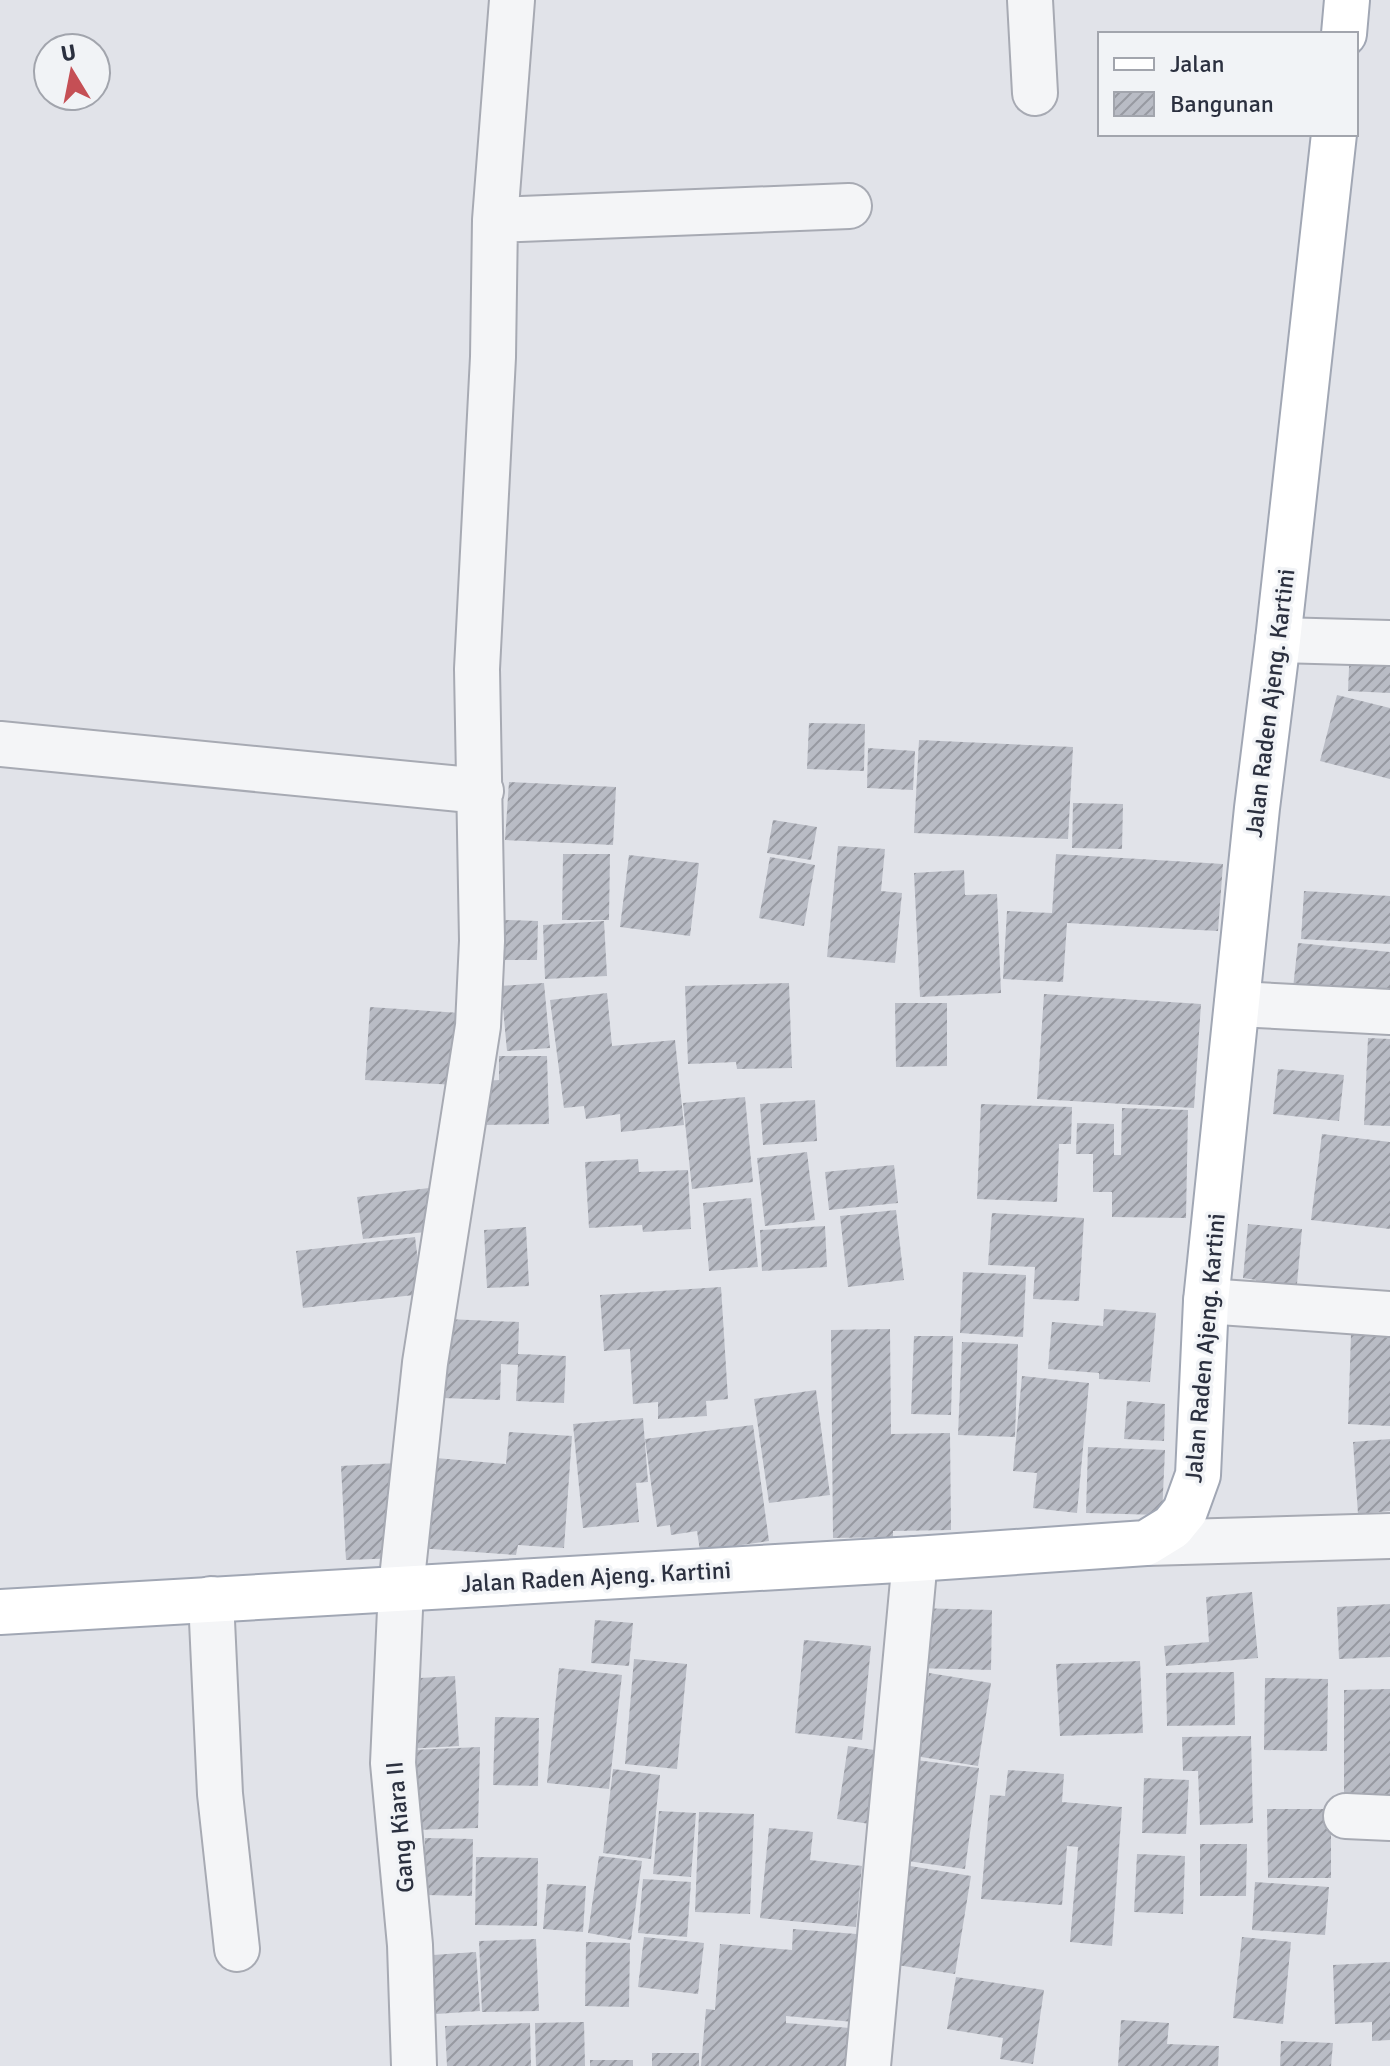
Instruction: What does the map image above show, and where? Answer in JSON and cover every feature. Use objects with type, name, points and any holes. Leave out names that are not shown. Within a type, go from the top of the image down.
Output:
[{"type":"main road","points":[[1344,32],[1347,0]]},
{"type":"main road","name":"Jalan Raden Ajeng. Kartini","points":[[0,1612],[1146,1543],[1172,1527],[1185,1511],[1198,1475],[1206,1301],[1257,808],[1334,136]]},
{"type":"street","name":"Gang Kiara II","points":[[414,2066],[410,1945],[393,1763],[401,1588],[425,1363],[478,1026],[482,941],[477,669],[493,357],[495,220],[512,0]]},
{"type":"street","points":[[1030,0],[1035,93]]},
{"type":"street","points":[[495,220],[849,206]]},
{"type":"street","points":[[1278,640],[1390,643]]},
{"type":"street","points":[[0,744],[481,791]]},
{"type":"street","points":[[1237,1004],[1390,1012]]},
{"type":"street","points":[[1206,1301],[1390,1314]]},
{"type":"street","points":[[1146,1543],[1390,1536]]},
{"type":"street","points":[[868,2066],[915,1559]]},
{"type":"street","points":[[211,1599],[220,1794],[237,1949]]},
{"type":"street","points":[[1346,1816],[1390,1818]]},
{"type":"building","points":[[1350,645],[1390,646],[1390,693],[1348,691]]},
{"type":"building","points":[[1337,695],[1390,708],[1390,779],[1320,761]]},
{"type":"building","points":[[809,723],[865,724],[864,771],[807,769]]},
{"type":"building","points":[[919,740],[1073,747],[1068,839],[914,833]]},
{"type":"building","points":[[868,748],[915,751],[913,790],[867,788]]},
{"type":"building","points":[[509,782],[616,787],[613,845],[505,840]]},
{"type":"building","points":[[1073,803],[1123,804],[1122,849],[1072,848]]},
{"type":"building","points":[[773,820],[817,827],[811,860],[767,853]]},
{"type":"building","points":[[838,846],[885,849],[881,891],[902,893],[895,963],[827,957]]},
{"type":"building","points":[[563,854],[610,854],[609,920],[562,920]]},
{"type":"building","points":[[1056,854],[1223,864],[1218,931],[1067,923],[1063,982],[1003,979],[1007,911],[1052,913]]},
{"type":"building","points":[[629,855],[699,863],[690,936],[620,927]]},
{"type":"building","points":[[770,857],[815,865],[804,926],[759,918]]},
{"type":"building","points":[[964,870],[965,895],[997,894],[1001,993],[920,997],[914,873]]},
{"type":"building","points":[[1304,891],[1390,896],[1390,944],[1301,939]]},
{"type":"building","points":[[504,920],[538,921],[537,960],[503,960]]},
{"type":"building","points":[[604,921],[607,976],[545,979],[543,925]]},
{"type":"building","points":[[1298,943],[1390,952],[1390,1006],[1292,997]]},
{"type":"building","points":[[544,983],[550,1048],[507,1051],[501,986]]},
{"type":"building","points":[[789,983],[792,1068],[737,1069],[736,1062],[688,1064],[685,986]]},
{"type":"building","points":[[607,993],[612,1046],[675,1040],[684,1125],[621,1132],[620,1114],[586,1119],[584,1106],[564,1108],[550,1000]]},
{"type":"building","points":[[1044,994],[1201,1004],[1194,1108],[1037,1099]]},
{"type":"building","points":[[895,1003],[947,1003],[947,1066],[896,1067]]},
{"type":"building","points":[[370,1007],[460,1013],[456,1085],[365,1080]]},
{"type":"building","points":[[1368,1038],[1390,1039],[1390,1126],[1364,1125]]},
{"type":"building","points":[[499,1056],[547,1056],[549,1124],[483,1125],[483,1081],[499,1080]]},
{"type":"building","points":[[1278,1069],[1344,1075],[1339,1121],[1273,1114]]},
{"type":"building","points":[[745,1097],[753,1182],[692,1189],[683,1103]]},
{"type":"building","points":[[815,1100],[817,1141],[763,1145],[760,1104]]},
{"type":"building","points":[[981,1104],[1072,1107],[1071,1144],[1059,1144],[1057,1202],[977,1199]]},
{"type":"building","points":[[1122,1108],[1188,1110],[1186,1218],[1112,1217],[1112,1192],[1093,1192],[1093,1154],[1076,1154],[1077,1123],[1114,1124],[1114,1155],[1121,1155]]},
{"type":"building","points":[[1322,1134],[1390,1142],[1390,1229],[1311,1220]]},
{"type":"building","points":[[807,1152],[815,1220],[765,1226],[757,1158]]},
{"type":"building","points":[[638,1159],[639,1172],[688,1170],[691,1229],[643,1232],[642,1225],[589,1228],[585,1162]]},
{"type":"building","points":[[894,1165],[898,1203],[829,1210],[825,1172]]},
{"type":"building","points":[[429,1188],[434,1231],[363,1239],[357,1197]]},
{"type":"building","points":[[751,1198],[758,1267],[709,1271],[703,1203]]},
{"type":"building","points":[[896,1210],[904,1280],[848,1287],[840,1216]]},
{"type":"building","points":[[992,1213],[1084,1218],[1079,1301],[1033,1299],[1035,1267],[988,1265]]},
{"type":"building","points":[[1248,1224],[1302,1229],[1297,1284],[1284,1283],[1283,1295],[1256,1293],[1256,1280],[1243,1278]]},
{"type":"building","points":[[825,1226],[827,1267],[762,1271],[760,1230]]},
{"type":"building","points":[[526,1227],[529,1286],[487,1288],[484,1230]]},
{"type":"building","points":[[415,1237],[422,1294],[303,1308],[296,1251]]},
{"type":"building","points":[[963,1272],[1026,1275],[1023,1337],[960,1333]]},
{"type":"building","points":[[721,1287],[728,1399],[706,1401],[707,1416],[658,1419],[658,1402],[633,1404],[630,1349],[604,1351],[600,1295]]},
{"type":"building","points":[[1104,1309],[1156,1313],[1150,1382],[1099,1379],[1099,1373],[1048,1369],[1052,1322],[1103,1326]]},
{"type":"building","points":[[447,1319],[519,1322],[518,1354],[566,1356],[564,1403],[516,1401],[518,1365],[501,1364],[500,1400],[443,1398]]},
{"type":"building","points":[[890,1329],[891,1434],[950,1433],[951,1530],[893,1531],[893,1537],[833,1538],[831,1330]]},
{"type":"building","points":[[1351,1334],[1390,1335],[1390,1426],[1348,1424]]},
{"type":"building","points":[[914,1336],[953,1336],[951,1415],[911,1414]]},
{"type":"building","points":[[962,1342],[1018,1344],[1015,1437],[958,1435]]},
{"type":"building","points":[[1022,1376],[1089,1383],[1077,1513],[1033,1508],[1037,1473],[1013,1471]]},
{"type":"building","points":[[816,1390],[830,1495],[769,1503],[754,1399]]},
{"type":"building","points":[[1127,1401],[1165,1404],[1164,1441],[1124,1439]]},
{"type":"building","points":[[643,1418],[648,1482],[636,1483],[639,1522],[583,1528],[573,1424]]},
{"type":"building","points":[[753,1425],[769,1541],[700,1551],[697,1531],[671,1535],[670,1525],[657,1527],[645,1439]]},
{"type":"building","points":[[509,1432],[572,1436],[564,1548],[518,1545],[516,1555],[417,1548],[424,1457],[506,1464]]},
{"type":"building","points":[[1390,1439],[1390,1511],[1358,1514],[1353,1442]]},
{"type":"building","points":[[1088,1447],[1165,1450],[1162,1515],[1086,1513]]},
{"type":"building","points":[[397,1463],[402,1558],[346,1560],[341,1466]]},
{"type":"building","points":[[1252,1592],[1258,1658],[1166,1666],[1164,1646],[1209,1642],[1206,1597]]},
{"type":"building","points":[[1390,1604],[1390,1657],[1339,1659],[1337,1607]]},
{"type":"building","points":[[916,1608],[992,1610],[991,1670],[915,1668]]},
{"type":"building","points":[[595,1620],[633,1623],[629,1666],[591,1663]]},
{"type":"building","points":[[804,1640],[871,1646],[862,1740],[795,1733]]},
{"type":"building","points":[[634,1659],[687,1664],[677,1769],[625,1764]]},
{"type":"building","points":[[1140,1661],[1143,1733],[1060,1736],[1056,1664]]},
{"type":"building","points":[[559,1668],[622,1675],[609,1789],[547,1783]]},
{"type":"building","points":[[1234,1672],[1235,1725],[1167,1726],[1166,1673]]},
{"type":"building","points":[[929,1673],[991,1683],[978,1766],[915,1756]]},
{"type":"building","points":[[455,1676],[459,1746],[407,1749],[403,1679]]},
{"type":"building","points":[[1265,1678],[1328,1679],[1327,1751],[1264,1750]]},
{"type":"building","points":[[1390,1689],[1390,1808],[1344,1809],[1344,1690]]},
{"type":"building","points":[[495,1717],[539,1718],[538,1786],[493,1785]]},
{"type":"building","points":[[1251,1736],[1253,1823],[1200,1825],[1198,1771],[1183,1771],[1182,1737]]},
{"type":"building","points":[[848,1746],[894,1753],[883,1826],[837,1819]]},
{"type":"building","points":[[480,1747],[478,1828],[414,1830],[412,1750]]},
{"type":"building","points":[[908,1759],[979,1768],[965,1869],[893,1859]]},
{"type":"building","points":[[613,1769],[660,1775],[651,1859],[603,1853]]},
{"type":"building","points":[[1008,1770],[1064,1774],[1062,1802],[1122,1807],[1112,1946],[1070,1942],[1078,1847],[1067,1846],[1062,1905],[981,1899],[990,1795],[1005,1796]]},
{"type":"building","points":[[1144,1778],[1189,1780],[1186,1834],[1142,1833]]},
{"type":"building","points":[[1267,1809],[1331,1809],[1331,1878],[1268,1878]]},
{"type":"building","points":[[659,1811],[696,1813],[691,1877],[653,1874]]},
{"type":"building","points":[[699,1812],[754,1814],[750,1914],[695,1912]]},
{"type":"building","points":[[769,1828],[813,1832],[810,1860],[862,1866],[856,1927],[760,1918]]},
{"type":"building","points":[[425,1838],[473,1839],[472,1896],[425,1895]]},
{"type":"building","points":[[1200,1844],[1247,1844],[1246,1896],[1200,1896]]},
{"type":"building","points":[[1137,1854],[1185,1856],[1183,1914],[1134,1912]]},
{"type":"building","points":[[599,1856],[642,1861],[631,1940],[588,1933]]},
{"type":"building","points":[[476,1857],[538,1858],[537,1926],[475,1925]]},
{"type":"building","points":[[898,1864],[971,1876],[955,1974],[897,1965]]},
{"type":"building","points":[[643,1879],[691,1882],[687,1937],[638,1933]]},
{"type":"building","points":[[1255,1882],[1329,1887],[1325,1935],[1252,1930]]},
{"type":"building","points":[[547,1884],[586,1886],[583,1932],[543,1929]]},
{"type":"building","points":[[793,1929],[869,1935],[854,2022],[786,2016],[786,2023],[850,2028],[846,2066],[701,2066],[706,2009],[715,2010],[720,1944],[792,1950]]},
{"type":"building","points":[[644,1937],[704,1943],[698,1994],[638,1987]]},
{"type":"building","points":[[1242,1937],[1291,1942],[1283,2024],[1233,2018]]},
{"type":"building","points":[[536,1939],[539,2011],[482,2012],[479,1941]]},
{"type":"building","points":[[586,1942],[630,1943],[629,2007],[585,2006]]},
{"type":"building","points":[[476,1952],[480,2011],[436,2014],[433,1955]]},
{"type":"building","points":[[1390,1962],[1390,2040],[1372,2041],[1372,2022],[1335,2024],[1333,1965]]},
{"type":"building","points":[[956,1977],[1044,1990],[1033,2064],[1000,2059],[1003,2038],[947,2029]]},
{"type":"building","points":[[1121,2020],[1169,2023],[1167,2044],[1219,2046],[1218,2066],[1118,2066]]},
{"type":"building","points":[[584,2022],[585,2066],[536,2066],[535,2023]]},
{"type":"building","points":[[530,2023],[531,2066],[447,2066],[445,2026]]},
{"type":"building","points":[[1281,2041],[1333,2043],[1331,2066],[1280,2066]]},
{"type":"building","points":[[652,2053],[699,2053],[699,2066],[652,2066]]},
{"type":"building","points":[[590,2060],[633,2060],[633,2066],[590,2066]]}]
